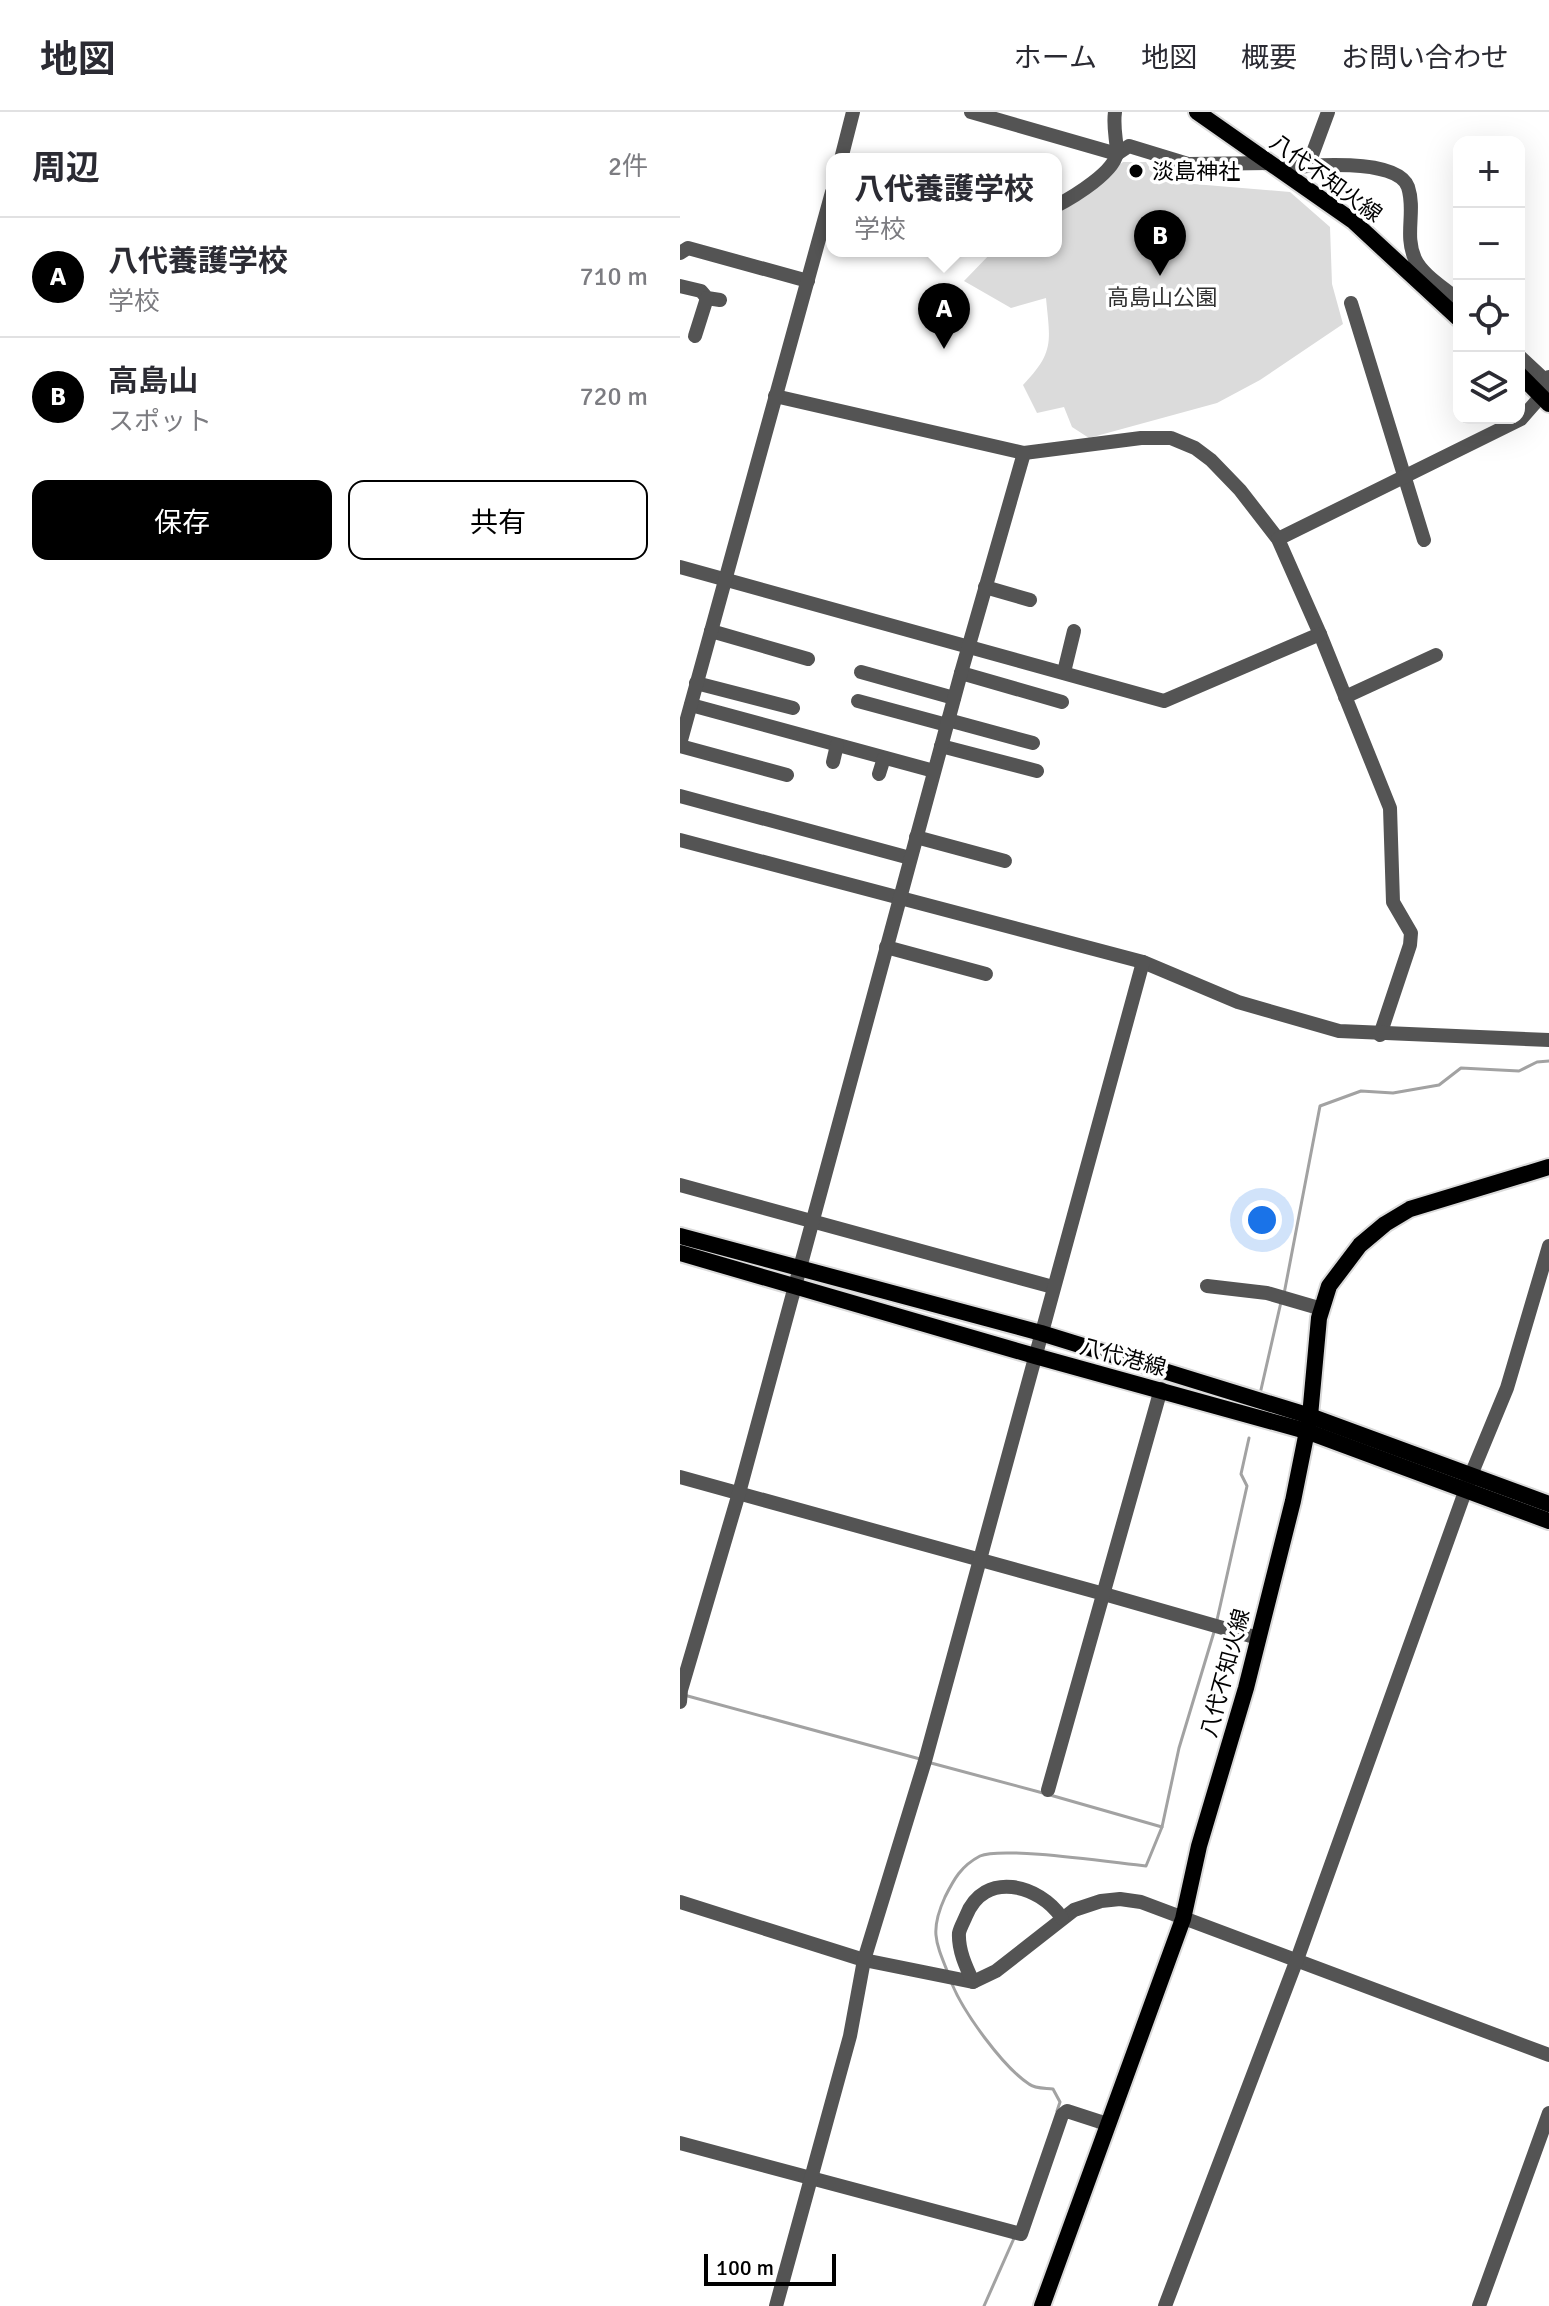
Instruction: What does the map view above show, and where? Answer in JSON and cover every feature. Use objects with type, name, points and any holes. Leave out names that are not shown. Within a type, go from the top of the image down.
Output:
[{"type":"main road","name":"八代不知火線","points":[[1197,112],[1353,221],[1453,313]]},
{"type":"main road","points":[[1525,377],[1547,390]]},
{"type":"main road","name":"八代不知火線","points":[[1042,2306],[1183,1919],[1199,1846],[1293,1501],[1308,1424],[1322,1309],[1329,1286],[1360,1245],[1385,1224],[1410,1209],[1549,1167]]},
{"type":"main road","name":"八代港線","points":[[680,1236],[1035,1356],[1308,1424]]},
{"type":"main road","name":"八代港線","points":[[680,1253],[1041,1333],[1308,1424],[1468,1483],[1549,1521]]},
{"type":"main road","name":"八代港線","points":[[1468,1483],[1549,1504]]},
{"type":"street","points":[[843,153],[853,112]]},
{"type":"street","points":[[971,112],[1117,154],[1129,146],[1188,164],[1379,167],[1400,176],[1407,184],[1411,205],[1408,241],[1416,263],[1453,296]]},
{"type":"street","points":[[1062,202],[1113,166],[1117,154],[1113,128],[1115,112]]},
{"type":"street","points":[[1308,166],[1328,112]]},
{"type":"street","points":[[787,775],[680,745],[775,396],[826,223]]},
{"type":"street","points":[[680,253],[688,248],[808,281]]},
{"type":"street","points":[[680,286],[701,291],[714,299],[695,336]]},
{"type":"street","points":[[1351,303],[1424,540]]},
{"type":"street","points":[[1278,539],[1521,419],[1547,390],[1525,363]]},
{"type":"street","points":[[775,396],[1024,453],[1141,438],[1181,441],[1195,448],[1221,470],[1278,539],[1390,808],[1393,902],[1411,933],[1410,945],[1380,1035]]},
{"type":"street","points":[[680,1702],[947,722],[1024,453]]},
{"type":"street","points":[[680,567],[1164,701],[1320,634]]},
{"type":"street","points":[[985,587],[1030,600]]},
{"type":"street","points":[[711,631],[808,659]]},
{"type":"street","points":[[1064,672],[1074,631]]},
{"type":"street","points":[[1345,697],[1436,655]]},
{"type":"street","points":[[861,672],[954,698]]},
{"type":"street","points":[[961,673],[1062,702]]},
{"type":"street","points":[[696,683],[793,708]]},
{"type":"street","points":[[858,701],[1033,743]]},
{"type":"street","points":[[691,705],[934,771]]},
{"type":"street","points":[[833,762],[837,745]]},
{"type":"street","points":[[941,746],[1037,771]]},
{"type":"street","points":[[879,774],[884,758]]},
{"type":"street","points":[[680,796],[910,858]]},
{"type":"street","points":[[916,837],[1005,861]]},
{"type":"street","points":[[680,840],[1143,962],[1238,1002],[1339,1031],[1549,1040]]},
{"type":"street","points":[[886,947],[986,974]]},
{"type":"street","points":[[776,2306],[850,2036],[864,1960],[925,1761],[1143,962]]},
{"type":"street","points":[[680,1185],[1053,1287]]},
{"type":"street","points":[[1165,2306],[1296,1962],[1468,1483],[1507,1388],[1549,1246]]},
{"type":"street","points":[[1207,1286],[1267,1293],[1322,1309]]},
{"type":"street","points":[[1048,1790],[1161,1389]]},
{"type":"street","points":[[680,1477],[1258,1638]]},
{"type":"street","points":[[964,1981],[959,1933],[977,1896],[989,1889],[1011,1886],[1037,1895],[1062,1918]]},
{"type":"street","points":[[680,1902],[864,1960],[964,1981],[996,1971],[1062,1918],[1088,1903],[1120,1899],[1141,1902],[1549,2055]]},
{"type":"street","points":[[680,2143],[1021,2234],[1062,2115],[1067,2111],[1107,2124]]},
{"type":"street","points":[[1479,2306],[1549,2113]]},
{"type":"green space","name":"高島山公園","points":[[1123,162],[1146,162],[1158,181],[1290,192],[1330,227],[1332,284],[1343,324],[1260,380],[1217,403],[1089,438],[1072,427],[1064,407],[1037,413],[1023,385],[1041,364],[1048,345],[1046,298],[1011,308],[964,281],[987,257],[1062,257],[1062,211]]},
{"type":"waterway","points":[[1284,1294],[1320,1106],[1361,1091],[1393,1093],[1439,1085],[1461,1068],[1519,1071],[1537,1062],[1549,1061]]},
{"type":"waterway","points":[[1260,1394],[1281,1302]]},
{"type":"waterway","points":[[1217,1620],[1247,1486],[1241,1474],[1249,1438]]},
{"type":"waterway","points":[[948,1973],[937,1944],[937,1918],[955,1879],[980,1856],[992,1853],[1034,1854],[1146,1866],[1162,1827],[1179,1748],[1214,1632]]},
{"type":"waterway","points":[[684,1695],[920,1759]]},
{"type":"waterway","points":[[931,1763],[1043,1793]]},
{"type":"waterway","points":[[1050,1795],[1162,1827]]},
{"type":"waterway","points":[[952,1984],[996,2053],[1031,2086],[1053,2089],[1060,2102],[1057,2111]]},
{"type":"waterway","points":[[984,2306],[1015,2236]]},
{"type":"place","name":"淡島神社","points":[[1136,171]]},
{"type":"place","name":"高島山","points":[[1160,276]]},
{"type":"place","name":"八代養護学校","points":[[944,349]]}]
